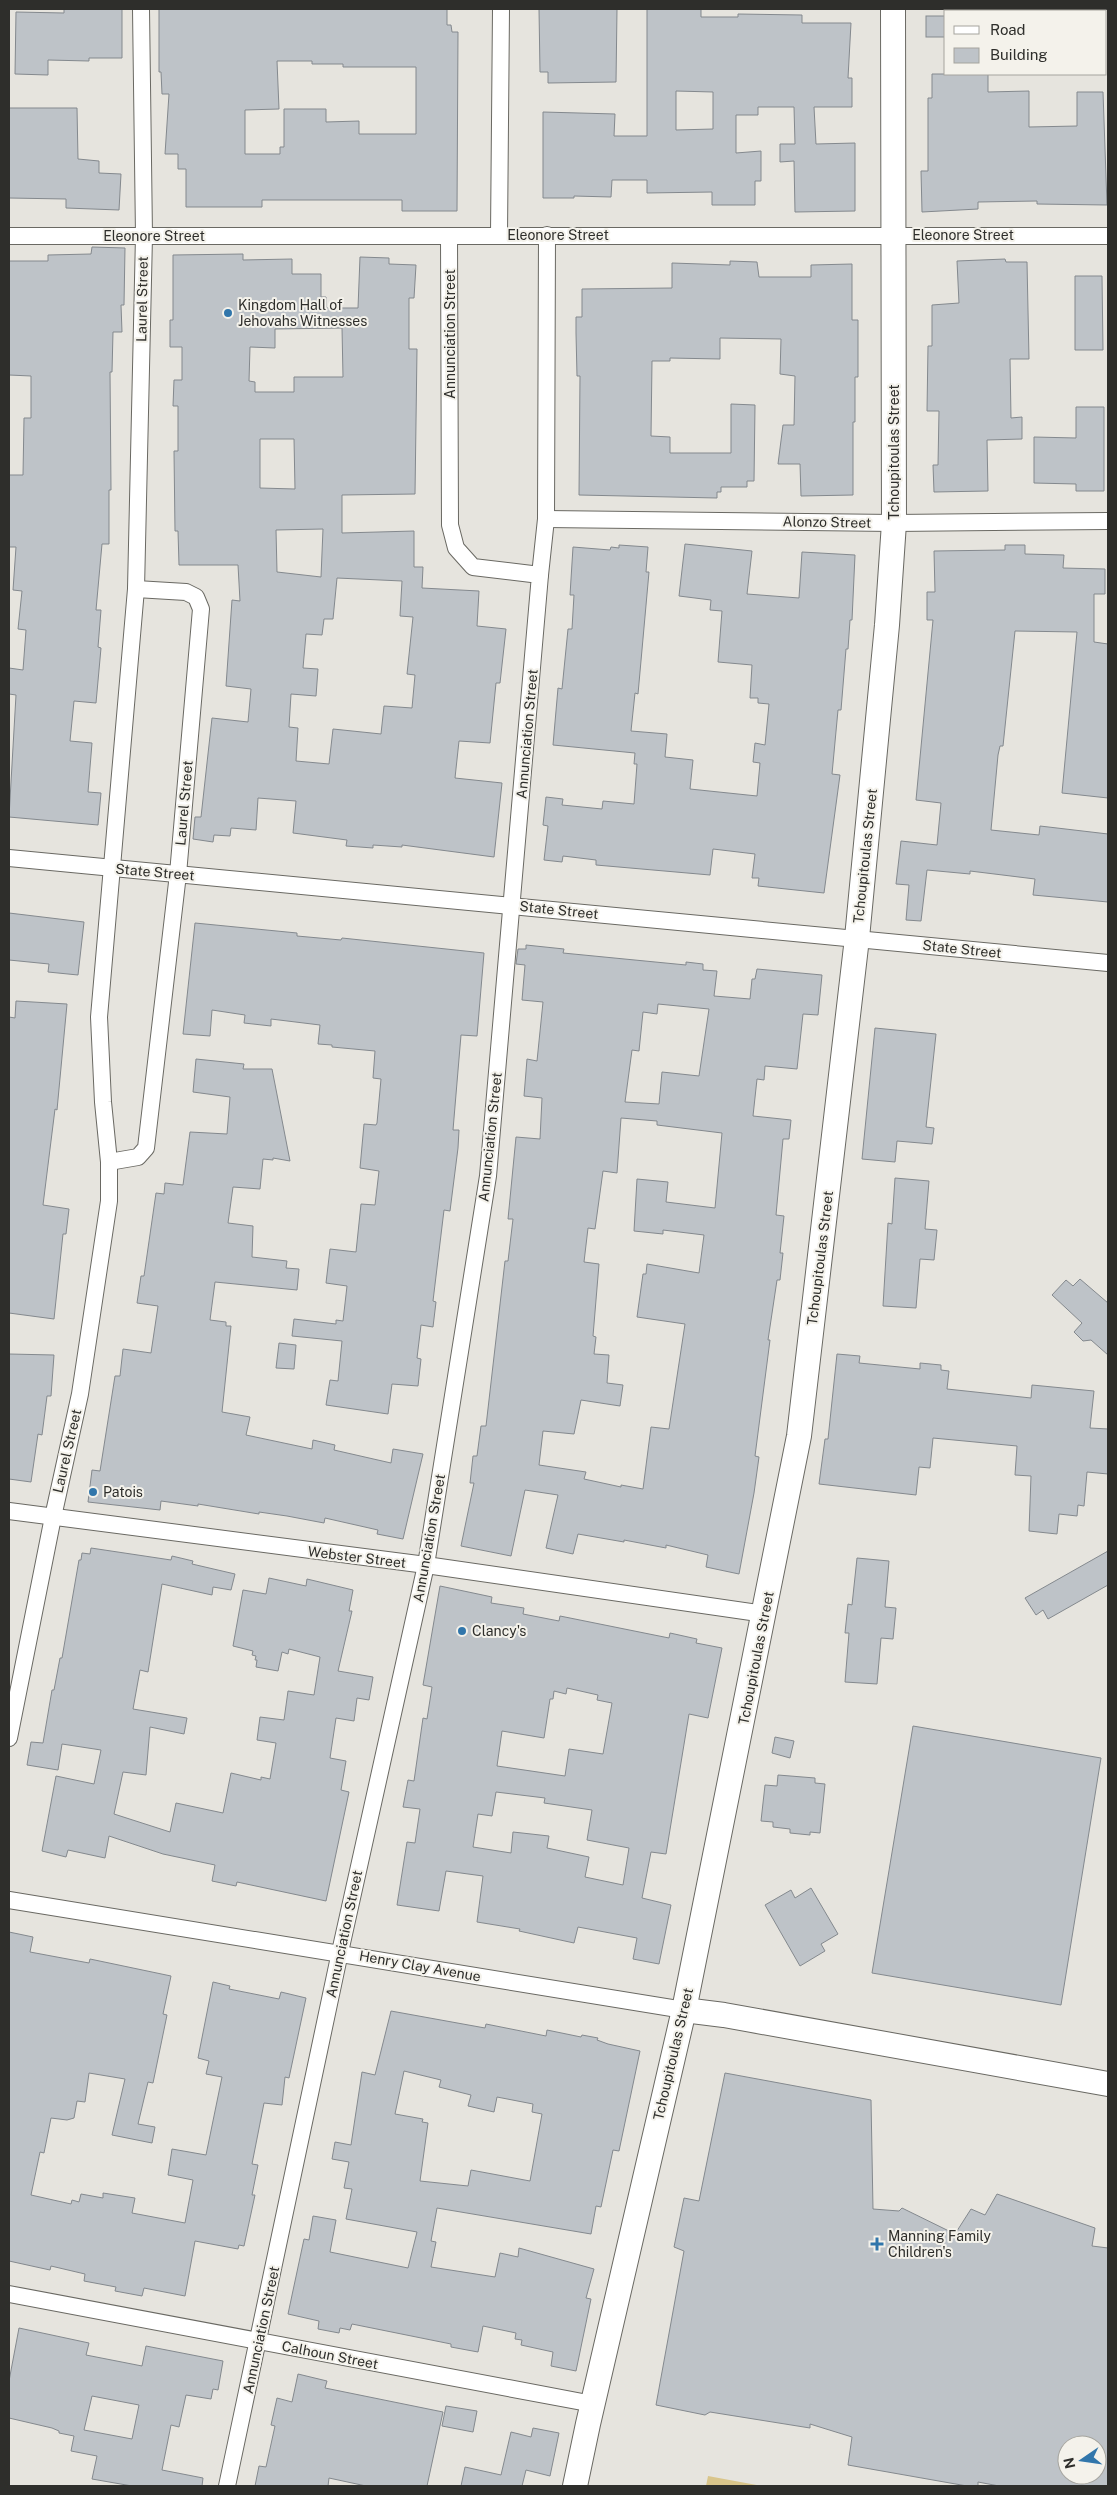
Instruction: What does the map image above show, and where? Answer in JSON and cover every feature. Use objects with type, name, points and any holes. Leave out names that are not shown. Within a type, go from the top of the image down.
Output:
[{"type":"street","name":"Laurel Street","points":[[9,1738],[53,1517],[80,1394],[109,1201],[109,1162],[103,1102],[99,1017],[136,589],[144,236],[141,9]]},
{"type":"street","points":[[499,234],[501,9]]},
{"type":"street","name":"Tchoupitoulas Street","points":[[576,2486],[593,2404],[684,2010],[765,1614],[799,1436],[857,938],[886,635],[894,523],[893,9]]},
{"type":"street","name":"Eleonore Street","points":[[9,236],[450,236],[499,234],[1108,236]]},
{"type":"street","name":"Annunciation Street","points":[[227,2486],[340,1952],[426,1566],[488,1176],[546,519],[546,235]]},
{"type":"street","name":"Annunciation Street","points":[[450,236],[450,525],[456,548],[473,566],[540,575]]},
{"type":"street","name":"Alonzo Street","points":[[546,519],[894,523],[1108,521]]},
{"type":"street","name":"Laurel Street","points":[[109,1162],[138,1157],[146,1148],[178,874],[201,609],[196,598],[186,592],[136,589]]},
{"type":"street","name":"State Street","points":[[9,858],[1108,963]]},
{"type":"street","name":"Webster Street","points":[[9,1510],[765,1614]]},
{"type":"street","name":"Henry Clay Avenue","points":[[9,1900],[340,1952],[684,2010]]},
{"type":"street","points":[[684,2010],[724,2015],[1108,2084]]},
{"type":"street","name":"Calhoun Street","points":[[9,2294],[593,2404]]},
{"type":"shaded area","points":[[708,2476],[762,2486],[706,2486]]},
{"type":"building","points":[[64,9],[122,9],[122,58],[89,58],[89,61],[48,60],[48,75],[15,74],[16,12],[64,13]]},
{"type":"building","points":[[159,9],[447,9],[447,25],[451,25],[452,32],[458,32],[457,211],[402,211],[402,200],[262,200],[262,207],[186,207],[186,169],[178,169],[178,154],[165,154],[169,94],[162,94],[161,72],[159,72]],"holes":[[[277,61],[312,61],[312,64],[343,64],[343,67],[416,67],[416,134],[359,134],[359,121],[326,122],[326,109],[284,109],[284,147],[280,147],[280,154],[245,154],[245,110],[279,109]]]},
{"type":"building","points":[[539,9],[617,9],[616,82],[548,83],[548,72],[540,72]]},
{"type":"building","points":[[647,9],[701,9],[701,17],[738,17],[738,14],[802,15],[802,23],[851,23],[848,78],[852,78],[852,107],[814,107],[816,144],[855,143],[855,211],[795,212],[794,161],[780,162],[780,144],[795,144],[794,107],[758,107],[758,115],[736,115],[736,153],[761,151],[761,181],[755,181],[755,205],[712,205],[712,192],[647,193],[647,180],[612,180],[611,197],[574,196],[574,198],[543,198],[543,112],[615,114],[614,136],[647,136]],"holes":[[[676,91],[713,92],[713,129],[676,130]]]},
{"type":"building","points":[[926,16],[944,16],[944,37],[926,37]]},
{"type":"building","points":[[932,74],[988,75],[988,92],[1029,91],[1029,127],[1077,126],[1077,92],[1103,92],[1107,205],[1037,204],[1037,201],[978,202],[978,209],[922,212],[921,171],[928,171],[928,98],[932,98]]},
{"type":"building","points":[[9,108],[77,108],[78,159],[99,161],[99,173],[121,174],[119,210],[66,208],[66,199],[9,198]]},
{"type":"building","points":[[92,247],[125,248],[124,305],[121,305],[122,332],[113,332],[112,372],[110,372],[111,490],[109,490],[109,544],[102,544],[96,610],[101,610],[98,647],[101,648],[96,703],[74,701],[70,741],[92,743],[88,792],[101,793],[98,825],[9,817],[16,695],[9,694],[9,668],[23,670],[26,630],[18,629],[22,591],[13,590],[16,547],[9,547],[9,475],[23,475],[24,418],[31,418],[31,376],[9,375],[9,261],[48,261],[48,255],[91,254]]},
{"type":"building","points":[[243,254],[243,260],[292,259],[292,274],[321,274],[321,297],[326,297],[326,308],[358,308],[360,257],[389,258],[389,264],[416,265],[414,298],[409,298],[409,349],[417,349],[415,494],[342,495],[342,533],[414,531],[414,567],[423,567],[422,588],[479,591],[477,626],[506,629],[500,683],[496,683],[490,743],[459,741],[455,778],[502,783],[494,857],[402,845],[402,847],[373,845],[373,848],[346,846],[347,840],[293,833],[296,801],[258,798],[256,830],[231,828],[230,836],[214,835],[213,842],[193,839],[195,817],[201,817],[212,718],[248,722],[251,689],[226,686],[232,600],[240,601],[238,565],[179,565],[178,531],[175,531],[174,451],[178,451],[178,406],[173,406],[174,380],[182,380],[182,347],[170,347],[170,320],[173,320],[173,255]],"holes":[[[342,328],[343,377],[294,377],[294,392],[255,392],[255,382],[249,381],[250,347],[275,348],[275,329]],[[260,439],[294,439],[295,489],[260,488]],[[323,529],[321,577],[277,572],[276,530]],[[337,578],[402,581],[400,616],[413,617],[407,674],[415,675],[412,708],[384,706],[381,734],[333,729],[329,764],[296,761],[298,728],[289,727],[291,694],[316,696],[318,669],[303,668],[306,634],[322,635],[324,619],[333,619]]]},
{"type":"building","points":[[1005,259],[1006,262],[1027,262],[1029,359],[1010,359],[1011,418],[1022,417],[1022,439],[987,440],[988,491],[934,492],[933,465],[938,465],[939,411],[927,411],[928,346],[932,346],[932,305],[959,303],[957,261]]},
{"type":"building","points":[[730,261],[757,262],[759,277],[811,277],[811,265],[852,264],[852,320],[858,320],[858,377],[855,377],[855,422],[853,422],[853,495],[801,496],[800,464],[778,464],[783,425],[794,425],[795,376],[780,374],[781,339],[720,338],[720,359],[670,358],[670,361],[652,361],[651,436],[670,437],[670,453],[731,453],[731,404],[755,405],[754,481],[747,481],[747,487],[721,487],[721,492],[717,492],[717,498],[579,495],[580,376],[577,376],[576,317],[582,317],[582,289],[672,288],[672,263],[730,265]]},
{"type":"building","points":[[1075,276],[1102,276],[1103,350],[1075,350]]},
{"type":"building","points":[[1076,407],[1104,407],[1104,491],[1076,491],[1076,484],[1034,483],[1034,437],[1076,438]]},
{"type":"building","points":[[685,544],[752,551],[747,594],[799,598],[802,552],[855,555],[852,620],[850,620],[848,649],[846,649],[841,710],[838,710],[832,774],[840,775],[824,893],[758,886],[759,878],[752,878],[755,854],[713,849],[710,875],[596,865],[596,860],[563,856],[562,862],[544,860],[548,826],[543,825],[546,797],[563,799],[562,805],[602,809],[603,801],[634,804],[637,764],[634,764],[635,753],[553,745],[558,688],[562,689],[568,629],[572,629],[574,595],[570,595],[573,547],[610,550],[611,547],[619,548],[619,545],[648,547],[646,572],[649,572],[638,694],[635,693],[631,731],[667,734],[665,757],[693,760],[690,789],[757,796],[760,763],[753,762],[755,743],[765,745],[769,704],[758,703],[758,698],[750,698],[752,665],[718,662],[722,611],[710,610],[711,600],[679,596]]},
{"type":"building","points":[[1005,545],[1025,545],[1025,554],[1064,555],[1063,568],[1105,569],[1105,594],[1094,594],[1094,642],[1108,644],[1108,798],[1062,793],[1077,632],[1015,631],[1003,746],[1000,746],[998,755],[991,830],[1039,835],[1040,826],[1108,834],[1108,902],[1033,895],[1035,879],[970,871],[970,874],[927,870],[921,921],[906,920],[909,885],[896,884],[901,841],[937,845],[941,803],[916,800],[933,620],[927,620],[927,592],[935,592],[934,551],[1005,550]]},
{"type":"building","points":[[9,913],[84,922],[78,975],[48,972],[49,964],[9,960]]},
{"type":"building","points":[[195,923],[297,933],[297,936],[341,940],[342,938],[484,953],[477,1036],[461,1035],[453,1130],[459,1130],[458,1148],[450,1211],[444,1210],[433,1301],[436,1302],[433,1327],[421,1325],[417,1358],[421,1359],[418,1386],[392,1384],[388,1414],[326,1405],[330,1380],[338,1381],[342,1341],[292,1336],[294,1319],[336,1324],[336,1320],[343,1321],[347,1286],[326,1283],[330,1249],[356,1252],[361,1204],[375,1205],[379,1171],[360,1168],[364,1124],[376,1125],[377,1123],[381,1079],[373,1078],[375,1051],[318,1044],[320,1025],[271,1019],[271,1026],[244,1023],[245,1015],[212,1010],[210,1036],[183,1034]]},
{"type":"building","points":[[526,945],[564,949],[563,953],[686,965],[686,962],[703,964],[703,970],[717,971],[714,996],[750,999],[752,979],[755,979],[757,969],[822,975],[818,1015],[803,1014],[797,1069],[765,1066],[764,1080],[757,1079],[753,1116],[791,1120],[789,1139],[783,1139],[776,1215],[784,1216],[780,1253],[783,1253],[780,1280],[777,1280],[768,1340],[770,1340],[755,1456],[759,1457],[754,1493],[739,1574],[706,1567],[708,1555],[666,1545],[666,1548],[578,1534],[573,1554],[546,1548],[558,1495],[525,1490],[511,1556],[461,1546],[474,1483],[470,1483],[473,1456],[477,1456],[481,1426],[486,1426],[505,1261],[508,1261],[513,1219],[508,1219],[516,1137],[540,1139],[542,1098],[524,1096],[527,1059],[537,1061],[543,1002],[522,1000],[525,965],[516,964],[518,949],[526,949]],"holes":[[[658,1004],[709,1009],[699,1076],[662,1072],[659,1104],[625,1102],[632,1050],[639,1051],[643,1012],[657,1014]],[[621,1118],[657,1121],[657,1125],[722,1133],[715,1208],[666,1202],[668,1182],[637,1179],[634,1231],[663,1234],[663,1230],[704,1235],[699,1273],[647,1264],[646,1274],[643,1274],[637,1317],[685,1324],[669,1429],[651,1427],[643,1489],[621,1485],[621,1487],[584,1479],[586,1472],[539,1465],[543,1431],[574,1434],[581,1400],[620,1406],[623,1385],[607,1383],[609,1355],[594,1354],[596,1337],[593,1336],[599,1264],[584,1262],[588,1228],[595,1229],[603,1171],[617,1173]]]},
{"type":"building","points":[[16,1001],[67,1004],[57,1110],[55,1109],[43,1205],[69,1209],[66,1234],[63,1234],[54,1319],[9,1313],[9,1017],[15,1018]]},
{"type":"building","points":[[875,1028],[936,1034],[926,1127],[934,1128],[932,1144],[897,1141],[895,1162],[862,1159]]},
{"type":"building","points":[[196,1059],[244,1064],[243,1069],[272,1069],[290,1161],[273,1158],[273,1160],[263,1159],[260,1189],[233,1187],[228,1223],[253,1226],[252,1257],[287,1261],[286,1268],[299,1269],[297,1290],[215,1282],[210,1320],[226,1322],[226,1326],[231,1326],[222,1412],[250,1417],[246,1435],[312,1449],[313,1440],[335,1445],[334,1450],[391,1463],[393,1449],[423,1454],[403,1539],[377,1534],[378,1530],[325,1518],[324,1523],[259,1512],[259,1514],[198,1504],[198,1506],[161,1501],[160,1510],[88,1502],[92,1470],[100,1471],[115,1376],[120,1376],[123,1349],[151,1353],[158,1306],[137,1303],[141,1276],[144,1276],[156,1193],[164,1194],[165,1183],[183,1185],[190,1132],[227,1134],[230,1097],[193,1092]]},
{"type":"building","points":[[895,1178],[929,1181],[925,1229],[937,1230],[934,1260],[920,1259],[916,1308],[883,1306],[888,1223],[892,1224]]},
{"type":"building","points":[[1080,1279],[1108,1303],[1108,1355],[1091,1340],[1083,1341],[1074,1332],[1082,1323],[1052,1295],[1066,1280],[1073,1286]]},
{"type":"building","points":[[279,1343],[296,1345],[294,1369],[276,1368]]},
{"type":"building","points":[[9,1354],[54,1355],[51,1396],[47,1396],[42,1435],[38,1434],[31,1482],[9,1479]]},
{"type":"building","points":[[837,1354],[860,1356],[859,1363],[920,1369],[920,1363],[941,1365],[941,1370],[949,1371],[947,1389],[1031,1398],[1032,1385],[1094,1391],[1090,1428],[1108,1429],[1108,1474],[1087,1472],[1084,1506],[1078,1505],[1077,1516],[1059,1514],[1057,1534],[1029,1531],[1031,1476],[1015,1475],[1017,1446],[933,1438],[930,1468],[919,1467],[916,1495],[819,1484],[825,1439],[828,1439]]},
{"type":"building","points":[[91,1548],[171,1560],[172,1556],[193,1561],[192,1564],[235,1574],[231,1590],[213,1587],[212,1595],[162,1584],[148,1672],[140,1670],[133,1709],[187,1718],[184,1734],[150,1727],[146,1775],[123,1772],[114,1814],[170,1832],[176,1803],[223,1813],[231,1773],[261,1780],[261,1777],[270,1779],[276,1743],[257,1740],[260,1717],[284,1720],[288,1691],[314,1695],[320,1657],[289,1649],[288,1654],[282,1652],[278,1671],[256,1667],[257,1660],[255,1660],[256,1656],[252,1655],[253,1651],[233,1646],[243,1590],[266,1594],[269,1578],[306,1586],[307,1579],[353,1590],[349,1611],[352,1611],[338,1671],[373,1677],[369,1700],[357,1698],[354,1721],[336,1718],[330,1758],[346,1761],[341,1790],[349,1792],[326,1901],[237,1882],[236,1886],[212,1881],[215,1865],[163,1854],[109,1836],[105,1858],[68,1850],[66,1857],[42,1851],[56,1776],[94,1784],[101,1750],[62,1744],[58,1770],[27,1765],[31,1742],[43,1743],[52,1690],[54,1690],[60,1658],[62,1658],[79,1560],[81,1560],[82,1553],[90,1554]]},
{"type":"building","points":[[1108,1551],[1108,1585],[1048,1619],[1043,1610],[1036,1615],[1025,1598]]},
{"type":"building","points":[[857,1558],[889,1561],[885,1607],[896,1608],[893,1639],[881,1638],[877,1684],[845,1682],[849,1633],[845,1633],[848,1604],[852,1605]]},
{"type":"building","points":[[440,1586],[492,1597],[491,1603],[524,1608],[523,1614],[559,1621],[560,1616],[669,1638],[670,1633],[697,1639],[696,1643],[722,1648],[708,1718],[689,1714],[666,1854],[651,1852],[642,1898],[671,1905],[659,1964],[633,1959],[637,1938],[578,1927],[574,1943],[519,1931],[520,1929],[477,1922],[483,1876],[446,1871],[439,1911],[397,1905],[407,1842],[415,1843],[420,1809],[403,1807],[408,1780],[414,1781],[423,1718],[427,1719],[432,1687],[423,1685]],"holes":[[[567,1688],[598,1695],[597,1700],[612,1703],[603,1754],[569,1749],[565,1776],[497,1766],[502,1731],[544,1738],[550,1699],[553,1699],[554,1691],[566,1694]],[[496,1792],[545,1798],[544,1803],[592,1810],[587,1840],[629,1848],[623,1885],[585,1877],[589,1857],[547,1848],[549,1836],[513,1832],[511,1853],[473,1847],[478,1814],[492,1816]]]},
{"type":"building","points":[[913,1726],[1101,1758],[1061,2005],[872,1973]]},
{"type":"building","points":[[775,1737],[794,1741],[790,1758],[772,1753]]},
{"type":"building","points":[[778,1775],[815,1778],[815,1783],[825,1784],[820,1833],[810,1832],[810,1835],[790,1833],[790,1829],[773,1827],[773,1822],[761,1821],[765,1785],[777,1786]]},
{"type":"building","points":[[811,1888],[838,1934],[821,1944],[825,1951],[800,1966],[765,1905],[791,1890],[795,1898]]},
{"type":"building","points":[[9,1932],[33,1937],[30,1952],[89,1963],[90,1959],[171,1976],[163,2014],[167,2015],[153,2083],[148,2082],[138,2124],[155,2127],[152,2143],[112,2135],[125,2079],[89,2073],[85,2102],[77,2101],[74,2118],[67,2120],[51,2118],[44,2153],[40,2152],[31,2195],[71,2204],[72,2200],[79,2202],[81,2194],[103,2198],[103,2193],[135,2198],[132,2213],[185,2223],[193,2180],[168,2175],[172,2149],[206,2155],[222,2077],[206,2074],[209,2061],[198,2058],[213,1982],[230,1986],[229,1989],[279,1999],[281,1992],[306,1998],[289,2078],[285,2077],[282,2105],[264,2103],[252,2164],[258,2165],[252,2195],[255,2195],[244,2246],[239,2245],[238,2249],[195,2241],[185,2296],[144,2288],[142,2296],[115,2291],[116,2287],[84,2281],[85,2274],[51,2266],[50,2270],[9,2261]]},
{"type":"building","points":[[391,2011],[485,2028],[486,2024],[546,2036],[547,2030],[581,2037],[582,2035],[598,2038],[597,2040],[608,2044],[640,2051],[619,2151],[613,2150],[601,2207],[596,2206],[591,2234],[437,2208],[431,2241],[436,2242],[431,2267],[495,2277],[500,2253],[518,2257],[519,2248],[594,2269],[586,2298],[591,2299],[576,2371],[551,2366],[553,2352],[521,2345],[522,2340],[515,2339],[516,2333],[483,2326],[478,2352],[451,2347],[451,2344],[352,2324],[350,2330],[340,2328],[339,2333],[318,2329],[319,2321],[288,2314],[304,2239],[309,2240],[313,2216],[336,2220],[330,2252],[408,2268],[417,2232],[346,2219],[352,2189],[344,2188],[349,2162],[332,2159],[335,2142],[351,2145],[362,2072],[375,2075]],"holes":[[[404,2071],[441,2080],[439,2087],[471,2095],[468,2106],[494,2112],[497,2097],[533,2104],[532,2112],[542,2114],[530,2181],[471,2170],[468,2186],[420,2181],[428,2123],[422,2122],[423,2119],[395,2114]]]},
{"type":"building","points":[[725,2073],[871,2100],[873,2209],[899,2211],[902,2208],[955,2234],[971,2209],[985,2215],[997,2194],[1095,2228],[1092,2246],[1108,2248],[1108,2486],[999,2486],[978,2482],[978,2486],[967,2486],[848,2465],[852,2437],[810,2424],[810,2428],[710,2412],[705,2415],[656,2405],[684,2251],[674,2247],[684,2198],[699,2201]]},
{"type":"building","points":[[19,2328],[89,2343],[86,2355],[142,2366],[146,2346],[223,2361],[218,2390],[213,2389],[211,2399],[186,2395],[179,2427],[171,2425],[162,2470],[203,2478],[202,2486],[132,2486],[92,2479],[97,2456],[71,2451],[74,2436],[59,2433],[59,2431],[52,2428],[9,2418],[9,2381]],"holes":[[[92,2396],[139,2405],[132,2439],[84,2430]]]},
{"type":"building","points":[[298,2374],[327,2381],[325,2388],[443,2412],[427,2486],[366,2486],[329,2478],[328,2486],[255,2486],[259,2466],[266,2467],[275,2426],[271,2425],[277,2398],[292,2402]]},
{"type":"building","points":[[446,2406],[477,2411],[473,2432],[442,2426]]},
{"type":"building","points":[[533,2428],[559,2433],[550,2476],[526,2470],[522,2486],[461,2486],[465,2467],[501,2475],[511,2432],[531,2437]]},
{"type":"place","name":"Kingdom Hall of Jehovahs Witnesses","points":[[228,313]]},
{"type":"place","name":"Patois","points":[[93,1492]]},
{"type":"place","name":"Clancy's","points":[[462,1631]]},
{"type":"place","name":"Manning Family Children's","points":[[877,2244]]}]
